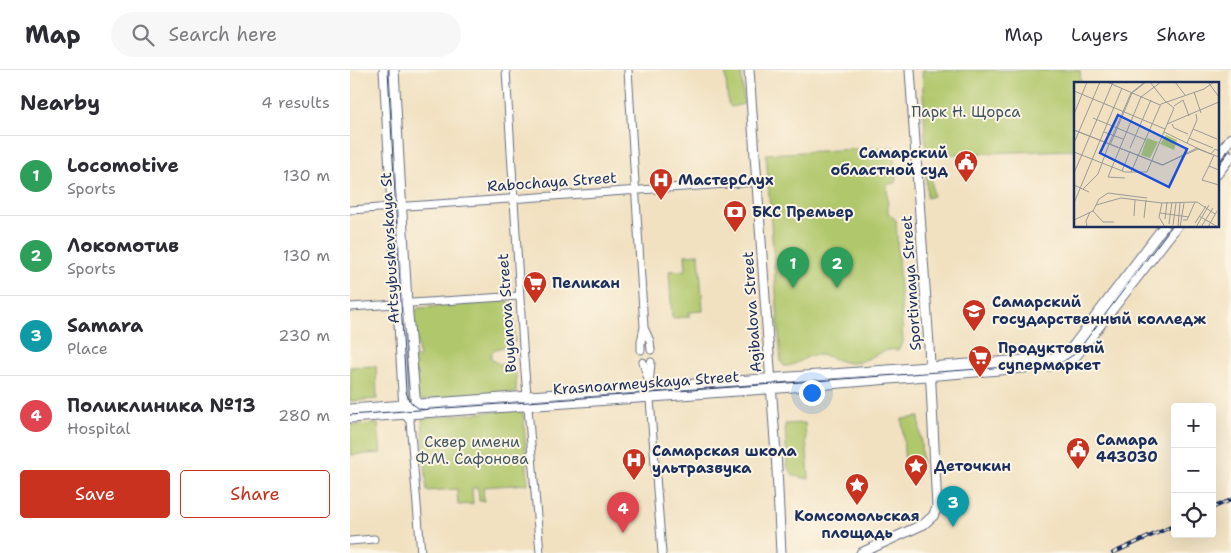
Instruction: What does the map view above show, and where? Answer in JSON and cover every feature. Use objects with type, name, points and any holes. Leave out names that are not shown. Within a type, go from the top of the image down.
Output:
[{"type":"main road","name":"Artsybushevskaya St","points":[[384,70],[397,206]]},
{"type":"main road","name":"Artsybushevskaya St","points":[[394,70],[397,206],[406,414]]},
{"type":"main road","name":"Agibalova Street","points":[[749,70],[778,479],[781,553]]},
{"type":"main road","name":"Sportivnaya Street","points":[[861,553],[929,520],[936,512],[930,372],[910,70]]},
{"type":"main road","points":[[1218,155],[1231,138]]},
{"type":"main road","points":[[1218,173],[1231,156]]},
{"type":"main road","name":"Krasnoarmeyskaya Street","points":[[350,418],[406,414],[416,409],[527,401],[650,397],[771,388],[1053,358],[1066,354],[1074,345],[1162,228]]},
{"type":"main road","name":"Krasnoarmeyskaya Street","points":[[527,401],[649,384],[1052,367],[1066,363],[1076,356],[1175,228]]},
{"type":"main road","name":"Artsybushevskaya St","points":[[402,304],[416,409]]},
{"type":"main road","name":"Krasnoarmeyskaya Street","points":[[350,409],[406,414]]},
{"type":"street","name":"Buyanova Street","points":[[506,70],[519,296],[540,553]]},
{"type":"street","points":[[628,70],[644,327],[640,342],[641,350]]},
{"type":"street","name":"Rabochaya Street","points":[[350,210],[756,182]]},
{"type":"street","points":[[350,307],[519,296]]},
{"type":"street","points":[[644,327],[650,341],[651,350]]},
{"type":"street","points":[[643,362],[649,384]]},
{"type":"street","points":[[651,362],[649,384],[662,553]]},
{"type":"street","name":"Artsybushevskaya St","points":[[406,414],[421,553]]},
{"type":"street","points":[[350,541],[374,539]]},
{"type":"green space","points":[[725,70],[741,70],[744,104],[731,107],[728,103]]},
{"type":"green space","name":"Парк Н. Щорса","points":[[922,70],[1080,70],[1081,82],[1074,82],[1074,150],[926,155]]},
{"type":"green space","points":[[893,147],[896,183],[887,184],[888,213],[896,220],[903,342],[898,350],[887,350],[860,362],[849,363],[816,355],[793,365],[784,366],[781,362],[766,154]]},
{"type":"green space","points":[[931,174],[933,196],[927,198],[926,175]]},
{"type":"green space","points":[[699,254],[703,311],[689,312],[689,317],[672,318],[669,271],[686,270],[685,255]]},
{"type":"green space","points":[[506,300],[514,307],[515,342],[493,351],[491,358],[497,363],[515,371],[516,393],[422,400],[416,393],[414,358],[419,357],[417,339],[412,339],[410,315],[419,308]]},
{"type":"green space","points":[[376,366],[377,399],[350,401],[350,367]]},
{"type":"green space","name":"Cквер имени Ф.М. Сафонова","points":[[523,409],[528,484],[483,487],[484,501],[479,501],[478,488],[472,488],[473,504],[458,505],[457,489],[427,491],[422,418]]},
{"type":"green space","points":[[919,417],[922,461],[921,464],[907,471],[905,467],[902,419]]},
{"type":"green space","points":[[805,423],[809,479],[794,476],[787,466],[785,424]]},
{"type":"green space","points":[[378,424],[381,453],[350,455],[350,425]]},
{"type":"tram line","points":[[388,70],[406,391],[411,403],[423,410]]},
{"type":"tram line","points":[[1218,166],[1231,149]]},
{"type":"tram line","points":[[350,415],[1061,363],[1076,353],[1170,228]]},
{"type":"railway","points":[[1216,506],[1231,500]]},
{"type":"railway","points":[[1113,553],[1171,527]]},
{"type":"place","name":"Самарский областной суд","points":[[966,183]]},
{"type":"place","name":"МастерСлух","points":[[661,201]]},
{"type":"place","name":"БКС Премьер","points":[[735,233]]},
{"type":"place","name":"Locomotive","points":[[793,288]]},
{"type":"place","name":"Локомотив","points":[[837,288]]},
{"type":"place","name":"Пеликан","points":[[535,304]]},
{"type":"place","name":"Самарский государственный колледж","points":[[974,332]]},
{"type":"place","name":"Продуктовый супермаркет","points":[[980,378]]},
{"type":"place","name":"Самара 443030","points":[[1078,470]]},
{"type":"place","name":"Самарская школа ультразвука","points":[[634,481]]},
{"type":"place","name":"Деточкин","points":[[916,487]]},
{"type":"place","name":"Комсомольская площадь","points":[[857,506]]},
{"type":"place","name":"Samara","points":[[953,527]]},
{"type":"place","name":"Поликлиника №13","points":[[623,533]]}]
